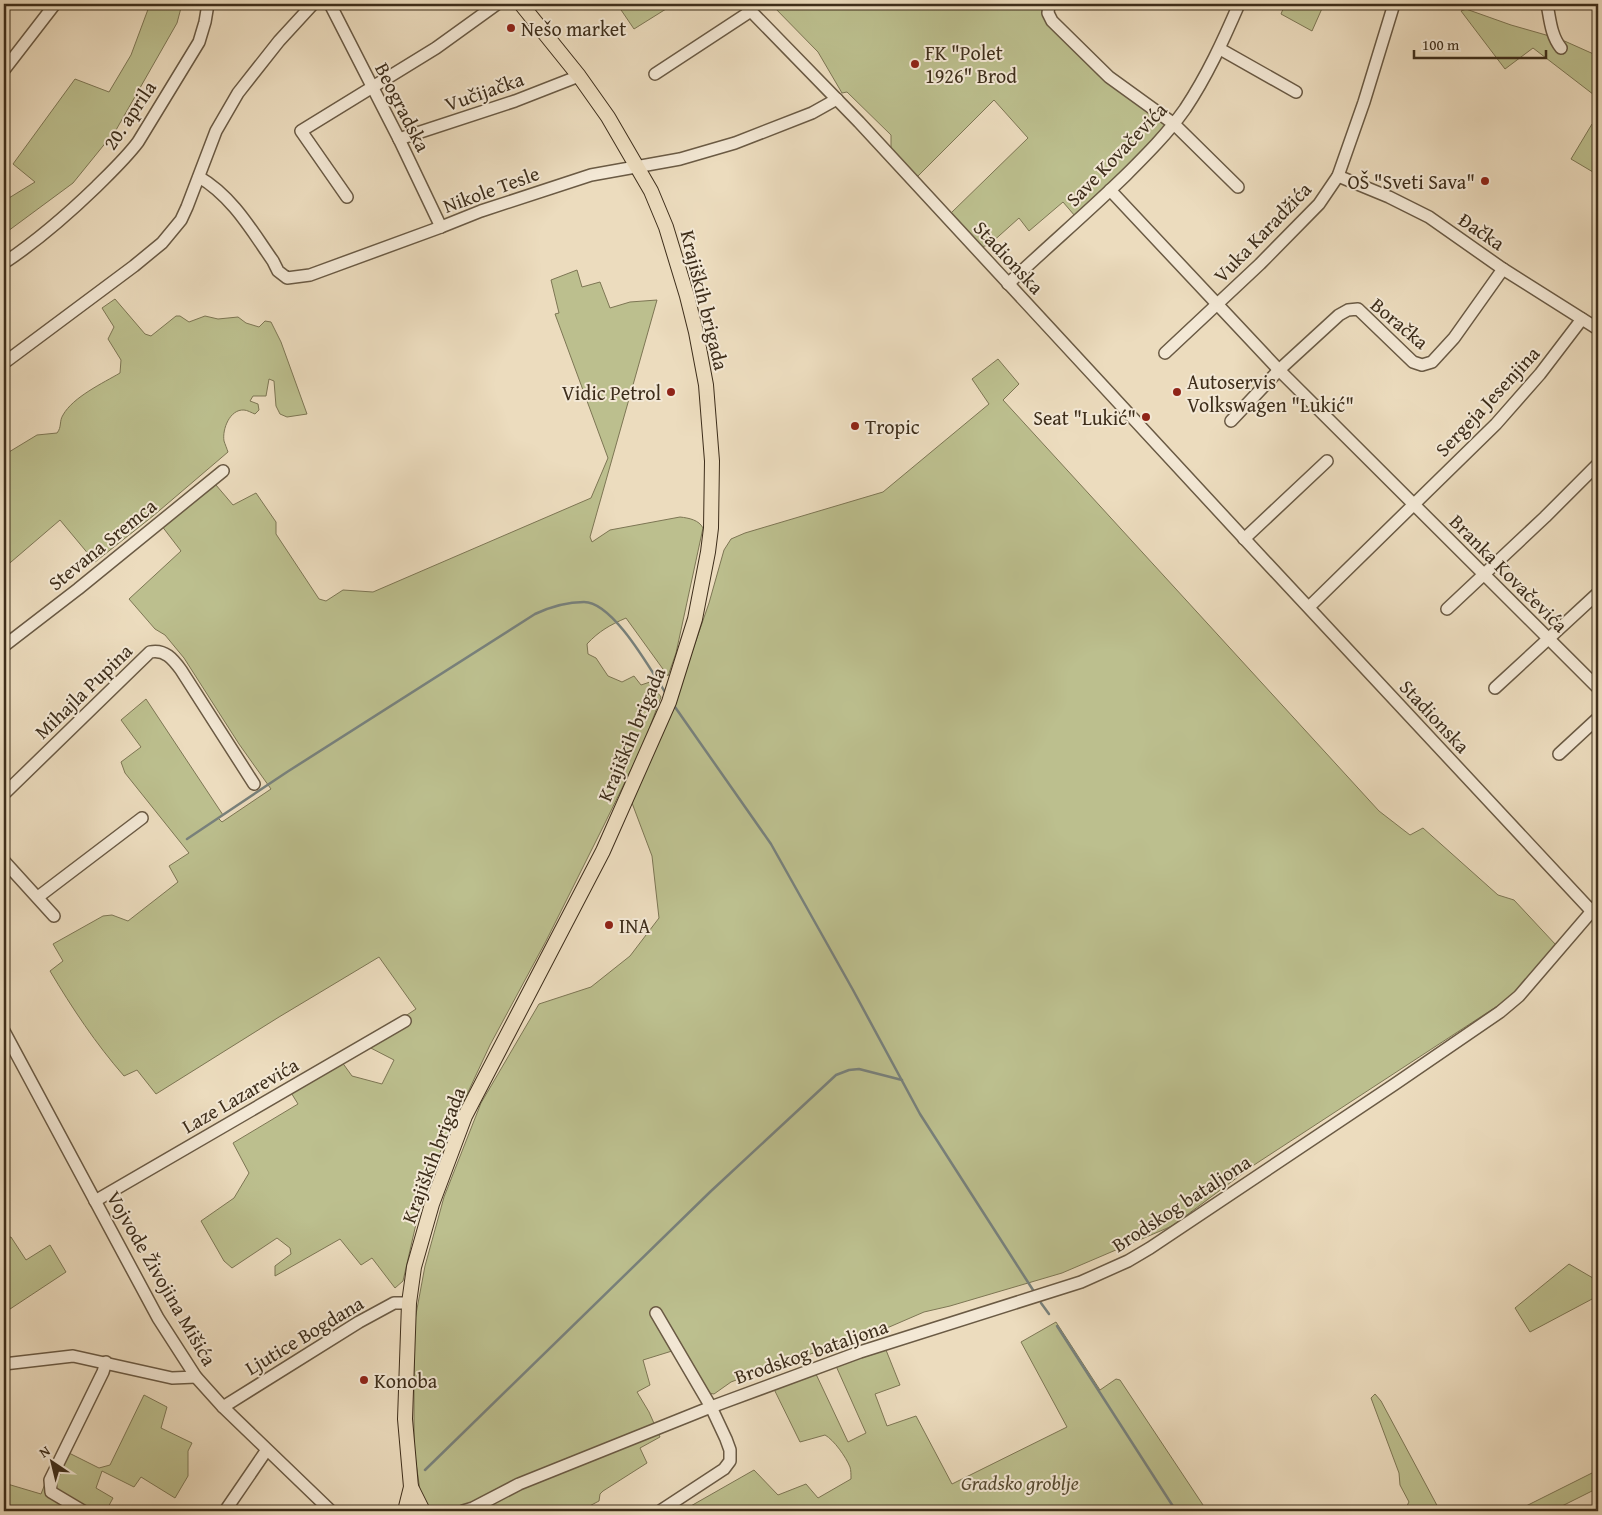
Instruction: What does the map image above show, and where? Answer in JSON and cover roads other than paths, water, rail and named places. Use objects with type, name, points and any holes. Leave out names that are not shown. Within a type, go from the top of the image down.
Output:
[{"type":"main road","name":"Krajiških brigada","points":[[406,1511],[411,1487],[405,1419],[409,1303],[414,1267],[432,1204],[465,1116],[603,850],[676,683],[695,619],[710,537],[712,503],[711,440],[706,385],[684,282],[660,211],[638,166],[622,139],[580,76],[521,4]]},
{"type":"main road","name":"Krajiških brigada","points":[[411,1487],[423,1511]]},
{"type":"street","points":[[4,70],[55,4]]},
{"type":"street","name":"20. aprila","points":[[4,263],[62,219],[127,156],[138,142],[199,42],[208,4]]},
{"type":"street","points":[[4,363],[162,243],[181,220],[216,131],[238,92],[279,41],[313,4]]},
{"type":"street","name":"Beogradska","points":[[330,4],[399,139],[441,227]]},
{"type":"street","points":[[347,197],[300,131],[373,88],[459,33],[497,4]]},
{"type":"street","points":[[1049,4],[1048,13],[1050,18],[1109,77],[1174,124],[1238,187]]},
{"type":"street","name":"Save Kovačevića","points":[[1008,284],[1147,155],[1174,124],[1203,81],[1220,50],[1238,4]]},
{"type":"street","name":"Vuka Karadžića","points":[[1166,353],[1320,204],[1338,176],[1364,102],[1394,4]]},
{"type":"street","points":[[1547,4],[1553,35],[1561,48]]},
{"type":"street","points":[[655,74],[747,8]]},
{"type":"street","name":"Stadionska","points":[[747,8],[866,129],[1309,608],[1596,911]]},
{"type":"street","points":[[1220,50],[1296,92]]},
{"type":"street","name":"Vučijačka","points":[[399,139],[515,101],[580,76]]},
{"type":"street","name":"Nikole Tesle","points":[[199,176],[211,183],[232,204],[273,261],[278,271],[287,278],[310,275],[481,211],[555,186],[592,175],[680,159],[736,143],[812,112],[837,99]]},
{"type":"street","name":"Đačka","points":[[1338,176],[1389,197],[1429,217],[1504,269],[1598,329]]},
{"type":"street","name":"Branka Kovačevića","points":[[1110,190],[1279,370],[1598,688]]},
{"type":"street","name":"Boračka","points":[[1279,370],[1339,315],[1348,310],[1358,309],[1413,362],[1422,365],[1432,362],[1454,338],[1504,269]]},
{"type":"street","name":"Sergeja Jesenjina","points":[[1414,505],[1496,424],[1540,374],[1582,319]]},
{"type":"street","points":[[1231,421],[1279,370]]},
{"type":"street","points":[[1244,538],[1327,461]]},
{"type":"street","points":[[1447,609],[1545,517],[1598,464]]},
{"type":"street","name":"Stevana Sremca","points":[[4,646],[224,471]]},
{"type":"street","points":[[1309,608],[1414,505]]},
{"type":"street","points":[[1495,688],[1598,593]]},
{"type":"street","name":"Mihajla Pupina","points":[[4,794],[150,652],[157,651],[171,657],[181,670],[254,784]]},
{"type":"street","points":[[1559,754],[1598,718]]},
{"type":"street","points":[[38,897],[142,818]]},
{"type":"street","points":[[4,861],[54,916]]},
{"type":"street","name":"Brodskog bataljona","points":[[469,1510],[527,1481],[711,1407],[860,1352],[1081,1282],[1128,1261],[1500,1012],[1519,996],[1596,911]]},
{"type":"street","name":"Laze Lazarevića","points":[[95,1201],[405,1021]]},
{"type":"street","name":"Vojvode Živojina Mišića","points":[[4,1031],[158,1318],[196,1376],[222,1407],[331,1511]]},
{"type":"street","name":"Ljutice Bogdana","points":[[222,1407],[359,1322],[394,1304],[409,1303]]},
{"type":"street","points":[[656,1313],[711,1407],[730,1450],[730,1461],[718,1475],[660,1511]]},
{"type":"street","points":[[4,1364],[73,1356],[172,1378],[196,1376]]},
{"type":"street","points":[[83,1511],[51,1492],[50,1480],[103,1372],[106,1362]]},
{"type":"street","points":[[225,1511],[266,1450]]},
{"type":"waterway","points":[[187,839],[287,772],[535,614],[552,607],[584,602],[595,605],[607,613],[630,638],[665,692]]},
{"type":"waterway","points":[[675,707],[771,844],[920,1114],[1033,1290]]},
{"type":"waterway","points":[[425,1470],[710,1192],[836,1075],[849,1070],[859,1069],[902,1080]]},
{"type":"waterway","points":[[1041,1303],[1049,1314]]},
{"type":"waterway","points":[[1057,1326],[1176,1511]]},
{"type":"place","name":"Nešo market","points":[[511,28]]},
{"type":"place","name":"FK \"Polet 1926\" Brod","points":[[915,64]]},
{"type":"place","name":"OŠ \"Sveti Sava\"","points":[[1485,181]]},
{"type":"place","name":"Vidic Petrol","points":[[671,392]]},
{"type":"place","name":"Autoservis Volkswagen \"Lukić\"","points":[[1177,392]]},
{"type":"place","name":"Seat \"Lukić\"","points":[[1146,417]]},
{"type":"place","name":"Tropic","points":[[855,426]]},
{"type":"place","name":"INA","points":[[609,925]]},
{"type":"place","name":"Konoba","points":[[364,1380]]},
{"type":"park label","name":"Gradsko groblje","points":[[1020,1482]]}]
